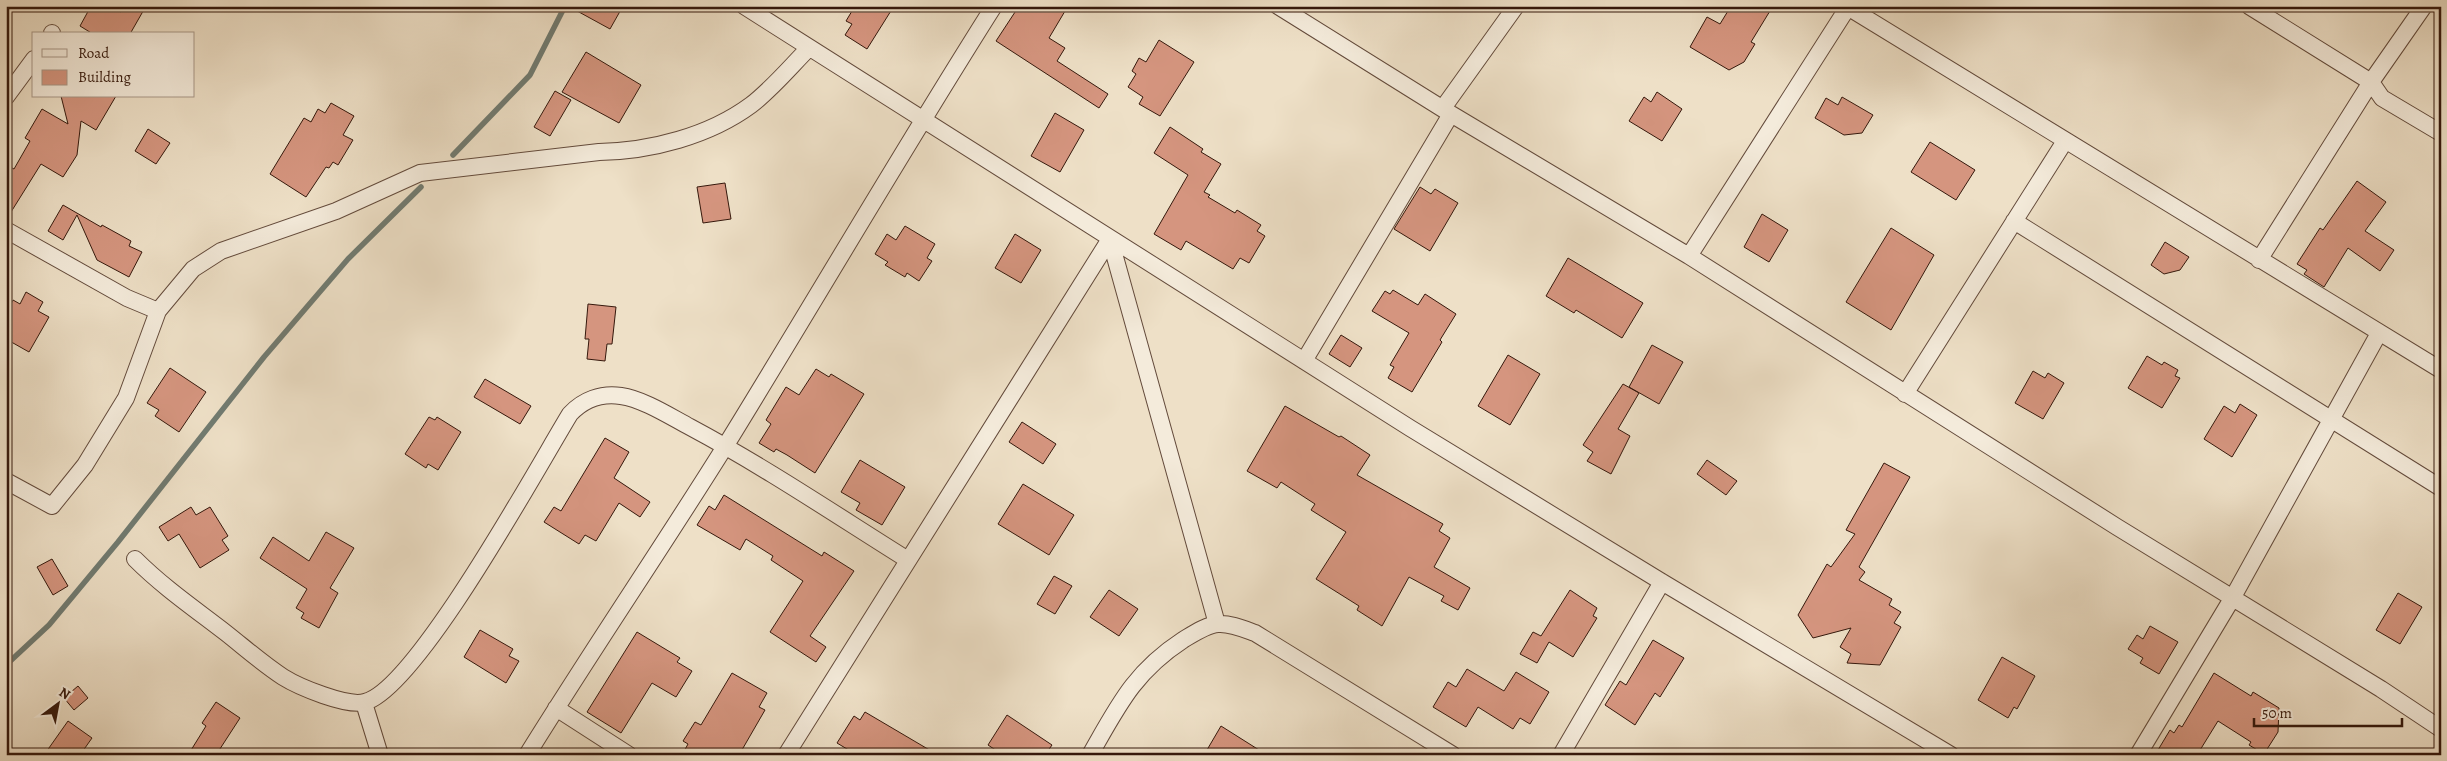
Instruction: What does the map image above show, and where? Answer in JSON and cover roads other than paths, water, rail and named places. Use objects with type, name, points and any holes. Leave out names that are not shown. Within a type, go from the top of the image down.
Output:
[{"type":"street","points":[[744,6],[1304,361],[1662,582],[1951,755]]},
{"type":"street","points":[[527,755],[725,446],[922,120],[994,6]]},
{"type":"street","points":[[1278,6],[1447,111],[1689,256],[1905,394],[2381,689],[2441,729]]},
{"type":"street","points":[[1304,361],[1447,111],[1516,6]]},
{"type":"street","points":[[2249,6],[2371,82],[2382,98],[2441,134]]},
{"type":"street","points":[[2258,260],[2371,82],[2424,6]]},
{"type":"street","points":[[1689,256],[1847,7],[2258,260],[2441,370]]},
{"type":"street","points":[[6,481],[52,506],[85,465],[126,398],[158,311],[194,269],[221,251],[336,210],[420,173],[599,152],[628,152],[708,131],[752,104],[809,48]]},
{"type":"street","points":[[6,97],[32,62]]},
{"type":"street","points":[[1905,394],[2065,140]]},
{"type":"street","points":[[2014,221],[2441,488]]},
{"type":"street","points":[[6,230],[110,288],[158,311]]},
{"type":"street","points":[[786,755],[1110,239]]},
{"type":"street","points":[[1110,239],[1217,624]]},
{"type":"street","points":[[2138,755],[2233,597],[2379,333]]},
{"type":"street","points":[[136,559],[158,581],[284,677],[318,694],[364,703],[377,697],[404,671],[450,611],[570,414],[578,406],[594,397],[621,396],[657,410],[725,446],[908,560]]},
{"type":"street","points":[[1561,755],[1662,582]]},
{"type":"street","points":[[1090,755],[1132,684],[1147,668],[1166,651],[1197,631],[1217,624],[1255,633],[1453,755]]},
{"type":"street","points":[[364,703],[380,755]]},
{"type":"street","points":[[556,708],[629,755]]},
{"type":"waterway","points":[[453,155],[530,75],[565,6]]},
{"type":"waterway","points":[[6,665],[49,625],[118,542],[264,357],[348,259],[421,187]]}]
